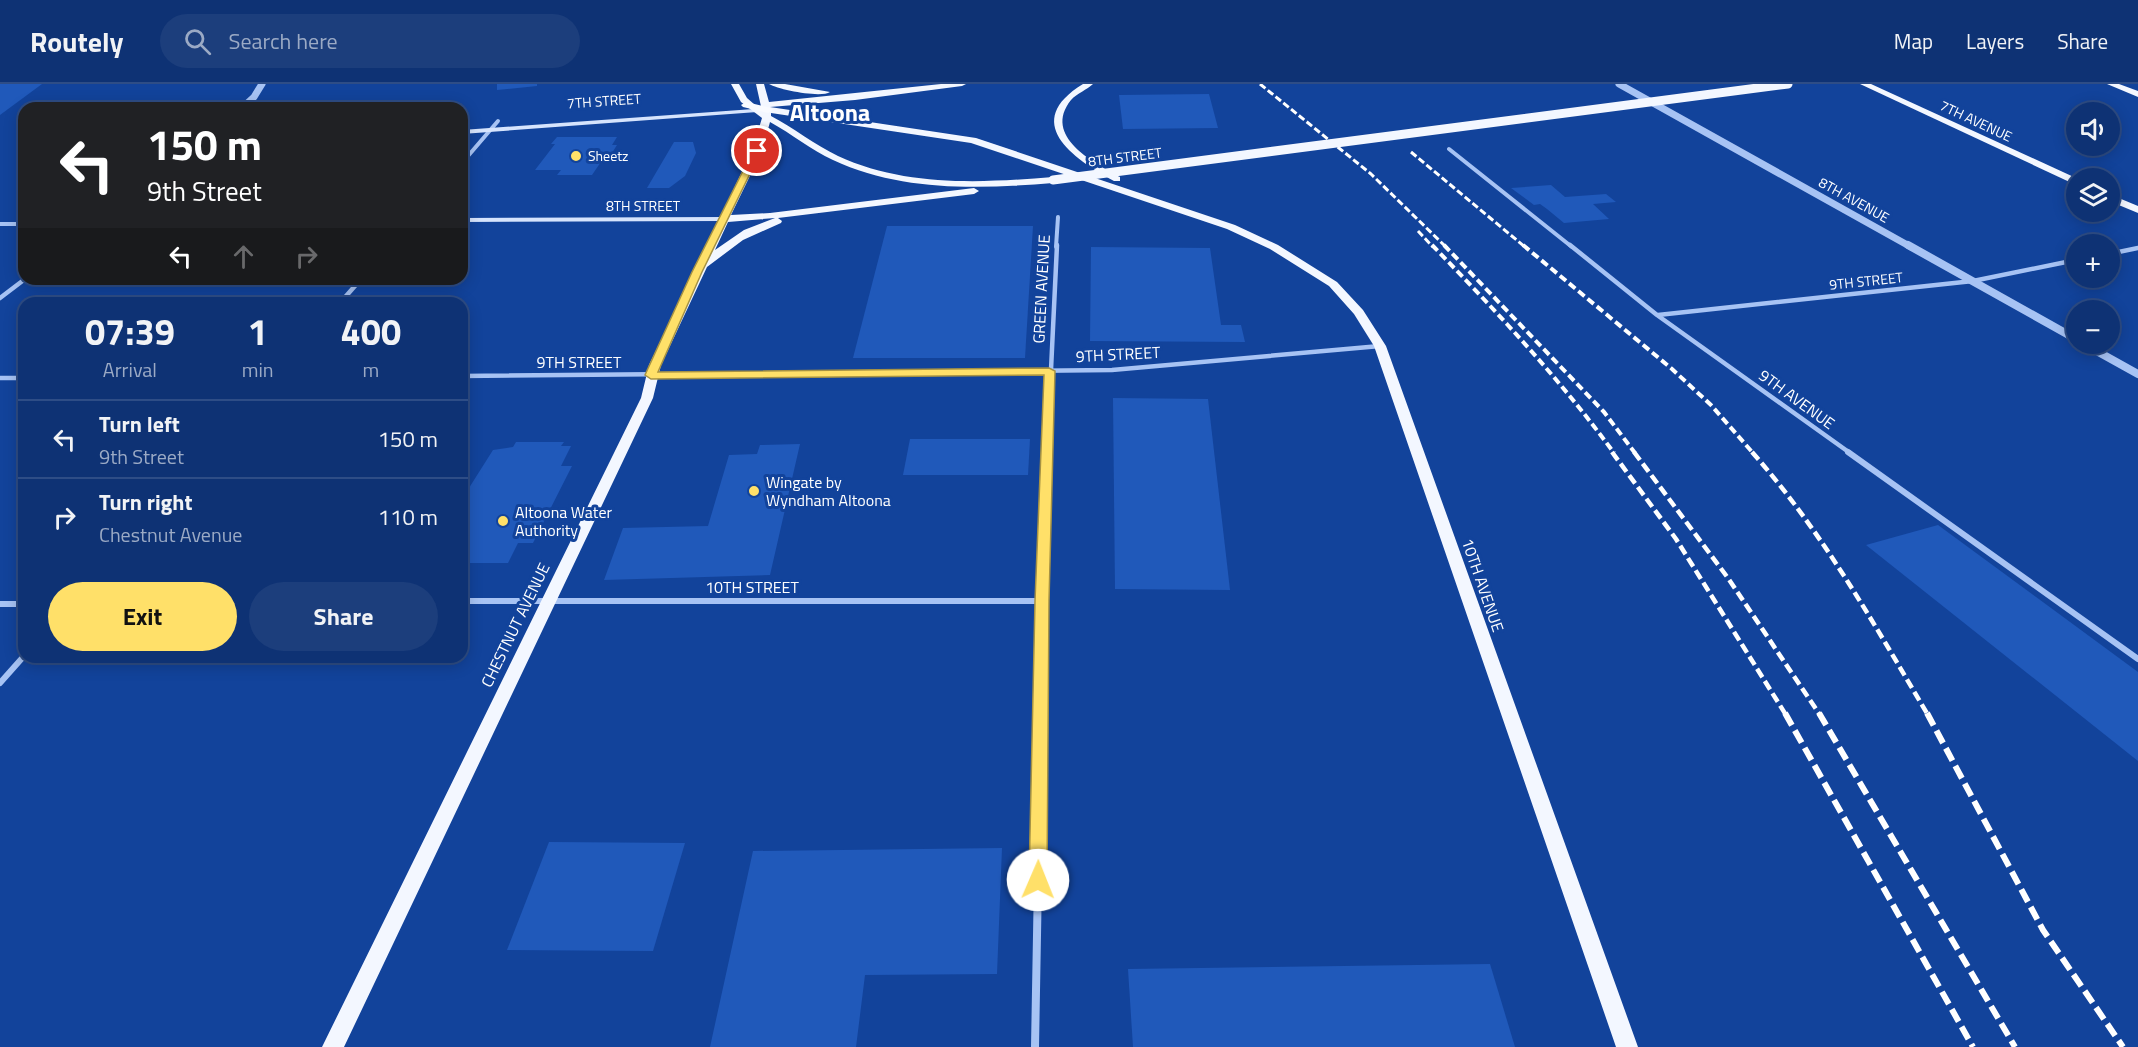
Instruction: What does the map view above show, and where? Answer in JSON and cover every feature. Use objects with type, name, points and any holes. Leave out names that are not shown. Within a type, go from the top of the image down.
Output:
[{"type":"highway","points":[[751,108],[767,111]]},
{"type":"main road","points":[[735,84],[751,108]]},
{"type":"main road","points":[[760,84],[767,111],[839,160],[901,178],[982,184],[1053,180]]},
{"type":"main road","points":[[773,84],[821,92],[943,86]]},
{"type":"main road","points":[[767,111],[962,84]]},
{"type":"main road","points":[[1089,84],[1070,97],[1059,111],[1059,129],[1070,149],[1094,166],[1132,187],[1203,217]]},
{"type":"main road","name":"8TH STREET","points":[[468,220],[723,219],[819,211],[1788,84]]},
{"type":"main road","name":"7TH AVENUE","points":[[1864,84],[2066,177]]},
{"type":"main road","points":[[2111,84],[2138,94]]},
{"type":"main road","name":"7TH STREET","points":[[468,124],[751,108]]},
{"type":"main road","name":"7TH STREET","points":[[468,132],[751,108]]},
{"type":"main road","points":[[767,111],[972,140],[1203,217]]},
{"type":"main road","name":"CHESTNUT AVENUE","points":[[333,1047],[647,398],[651,375],[697,272],[757,151],[767,111]]},
{"type":"main road","points":[[2120,202],[2138,210]]},
{"type":"main road","points":[[697,272],[725,246],[747,232],[766,224],[819,211]]},
{"type":"main road","name":"10TH AVENUE","points":[[1203,217],[1274,247],[1333,284],[1359,312],[1380,346],[1627,1047]]},
{"type":"street","points":[[249,102],[262,84]]},
{"type":"street","name":"8TH AVENUE","points":[[1618,84],[2066,333]]},
{"type":"street","points":[[468,156],[498,122]]},
{"type":"street","name":"9TH AVENUE","points":[[1449,149],[1657,315],[2138,659]]},
{"type":"street","name":"GREEN AVENUE","points":[[1035,1047],[1042,601],[1049,371],[1058,217]]},
{"type":"street","points":[[0,224],[18,224]]},
{"type":"street","points":[[2120,252],[2138,248]]},
{"type":"street","name":"9TH STREET","points":[[1657,315],[1973,282],[2066,262]]},
{"type":"street","points":[[0,298],[18,284]]},
{"type":"street","points":[[345,297],[356,285]]},
{"type":"street","name":"9TH STREET","points":[[468,376],[1112,370],[1380,346]]},
{"type":"street","points":[[2102,354],[2138,374]]},
{"type":"street","points":[[0,378],[18,378]]},
{"type":"street","name":"10TH STREET","points":[[468,602],[1042,601]]},
{"type":"street","points":[[0,604],[18,604]]},
{"type":"street","points":[[0,683],[18,663]]},
{"type":"building","points":[[0,84],[42,84],[0,115]]},
{"type":"building","points":[[497,84],[537,84],[537,86],[497,90]]},
{"type":"building","points":[[1209,94],[1218,128],[1123,129],[1119,95]]},
{"type":"building","name":"Sheetz","points":[[557,137],[617,137],[612,145],[617,145],[610,156],[605,156],[592,175],[557,175],[561,170],[535,170],[555,144],[551,144]]},
{"type":"building","name":"Sheetz","points":[[674,142],[693,142],[696,153],[685,176],[669,188],[647,188]]},
{"type":"building","points":[[1551,185],[1565,197],[1606,194],[1616,202],[1593,204],[1609,219],[1564,223],[1540,204],[1534,205],[1511,188]]},
{"type":"building","points":[[887,226],[1033,226],[1025,358],[853,358]]},
{"type":"building","points":[[1091,247],[1210,248],[1221,325],[1241,325],[1245,342],[1090,341]]},
{"type":"building","points":[[1113,398],[1208,399],[1230,590],[1115,589]]},
{"type":"building","points":[[910,439],[1030,439],[1028,475],[903,475]]},
{"type":"building","name":"Altoona Water Authority","points":[[516,442],[564,442],[561,446],[571,446],[561,466],[572,466],[533,543],[518,543],[508,563],[468,563],[468,490],[493,450],[513,447]]},
{"type":"building","name":"Wingate by Wyndham Altoona","points":[[800,444],[770,575],[604,580],[623,528],[708,526],[729,455],[757,454],[760,445]]},
{"type":"building","points":[[1938,525],[2138,672],[2138,761],[1866,545]]},
{"type":"building","points":[[549,842],[685,843],[653,951],[507,950]]},
{"type":"building","points":[[1002,848],[997,974],[865,975],[856,1047],[710,1047],[753,851]]},
{"type":"building","points":[[1490,964],[1515,1047],[1133,1047],[1128,969]]},
{"type":"railway","points":[[1260,84],[1371,174],[1445,246]]},
{"type":"railway","points":[[1411,152],[1525,247]]},
{"type":"railway","points":[[1418,231],[1433,247]]},
{"type":"railway","points":[[1432,245],[1527,346],[1614,453]]},
{"type":"railway","points":[[1523,245],[1672,369],[1711,405],[1753,453]]},
{"type":"railway","points":[[1445,246],[1604,412],[1635,453]]},
{"type":"railway","points":[[1612,452],[1676,539],[1786,715]]},
{"type":"railway","points":[[1634,452],[1728,578],[1820,715]]},
{"type":"railway","points":[[1752,452],[1824,546],[1928,715]]},
{"type":"railway","points":[[1785,713],[1973,1047]]},
{"type":"railway","points":[[1819,713],[2015,1047]]},
{"type":"railway","points":[[1927,713],[2043,930],[2123,1047]]},
{"type":"place","name":"Sheetz","points":[[576,156]]},
{"type":"place","name":"Wingate by Wyndham Altoona","points":[[754,491]]},
{"type":"place","name":"Altoona Water Authority","points":[[503,521]]},
{"type":"district","name":"Altoona","points":[[830,113]]},
{"type":"route","points":[[757,151],[697,272],[651,375],[1049,371],[1042,601],[1038,880]]}]
